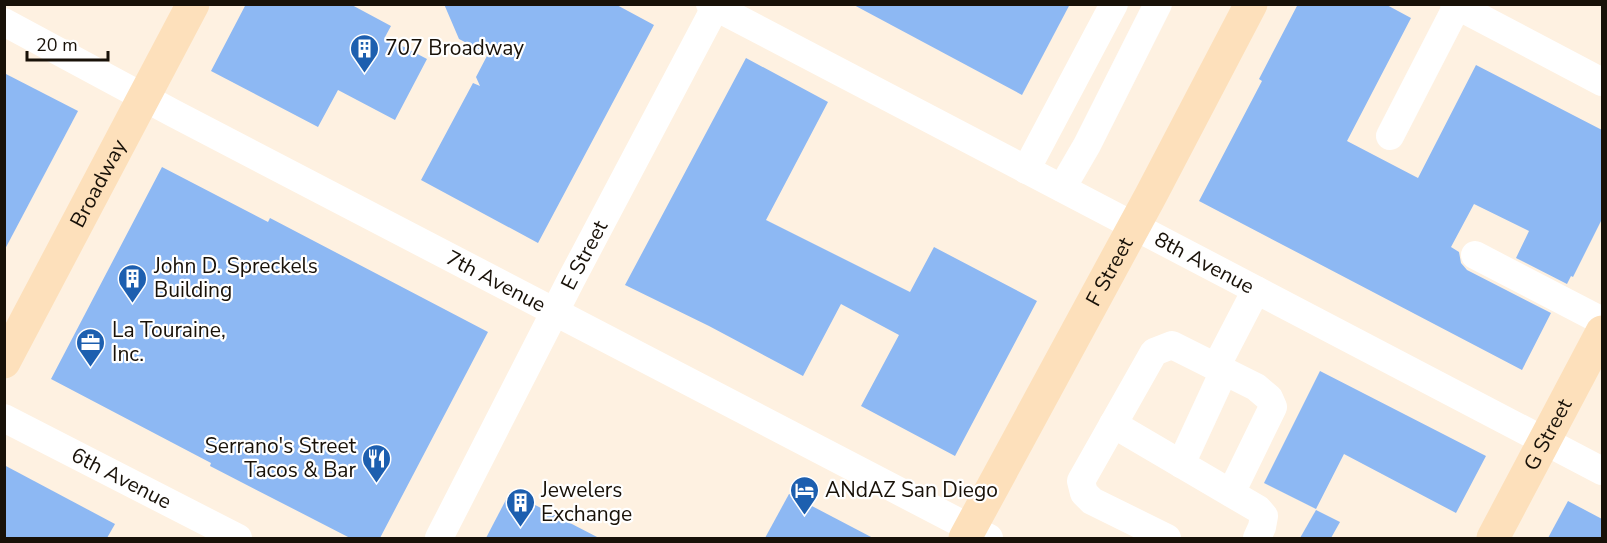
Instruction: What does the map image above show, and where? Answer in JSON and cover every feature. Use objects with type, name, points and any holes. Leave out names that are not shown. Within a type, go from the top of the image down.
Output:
[{"type":"main road","name":"Broadway","points":[[4,362],[193,4]]},
{"type":"main road","name":"F Street","points":[[975,535],[1133,226],[1251,4]]},
{"type":"main road","name":"G Street","points":[[1493,538],[1602,332]]},
{"type":"street","points":[[1026,170],[1114,4]]},
{"type":"street","points":[[1062,188],[1087,145],[1158,4]]},
{"type":"street","points":[[1390,136],[1456,5],[1602,82]]},
{"type":"street","name":"8th Avenue","points":[[714,6],[1602,471]]},
{"type":"street","name":"E Street","points":[[439,538],[714,6]]},
{"type":"street","name":"7th Avenue","points":[[4,22],[144,98],[555,311],[975,535]]},
{"type":"street","points":[[1474,255],[1602,321]]},
{"type":"street","points":[[1180,464],[1256,290]]},
{"type":"street","points":[[1167,538],[1092,501],[1084,493],[1081,482],[1154,352],[1172,345],[1257,387],[1269,398],[1273,407],[1231,493]]},
{"type":"street","name":"6th Avenue","points":[[4,417],[238,538]]},
{"type":"street","points":[[1113,424],[1258,509],[1264,516],[1257,538]]},
{"type":"building","name":"707 Broadway","points":[[246,4],[350,4],[391,26],[385,37],[427,59],[395,120],[338,90],[318,127],[211,71]]},
{"type":"building","points":[[444,4],[615,4],[654,25],[538,243],[421,180],[473,83],[480,86],[476,77],[488,54],[459,39]]},
{"type":"building","points":[[852,4],[1070,4],[1022,95]]},
{"type":"building","points":[[1298,4],[1385,4],[1411,18],[1347,141],[1418,178],[1476,65],[1602,130],[1602,219],[1573,277],[1571,276],[1567,284],[1516,258],[1529,231],[1474,204],[1451,247],[1459,252],[1461,263],[1467,270],[1551,313],[1522,370],[1199,201],[1262,81],[1259,79]]},
{"type":"building","points":[[746,58],[828,102],[766,220],[910,292],[934,247],[1037,301],[955,456],[861,406],[899,335],[841,304],[803,376],[625,285]]},
{"type":"building","points":[[4,73],[78,111],[4,251]]},
{"type":"building","points":[[162,167],[268,222],[270,218],[488,332],[380,538],[350,538],[210,466],[211,463],[51,379]]},
{"type":"building","points":[[1320,371],[1486,456],[1456,513],[1344,454],[1316,509],[1264,483]]},
{"type":"building","points":[[4,465],[115,524],[107,538],[4,538]]},
{"type":"building","name":"Jewelers Exchange","points":[[510,492],[599,538],[486,538]]},
{"type":"building","name":"ANdAZ San Diego","points":[[789,494],[873,538],[765,538]]},
{"type":"building","points":[[1568,501],[1602,519],[1602,538],[1548,538]]},
{"type":"building","points":[[1316,510],[1340,522],[1331,538],[1300,538]]},
{"type":"place","name":"707 Broadway","points":[[364,74]]},
{"type":"place","name":"John D. Spreckels Building","points":[[133,304]]},
{"type":"place","name":"La Touraine, Inc.","points":[[91,368]]},
{"type":"place","name":"Serrano's Street Tacos & Bar","points":[[377,484]]},
{"type":"place","name":"ANdAZ San Diego","points":[[804,516]]},
{"type":"place","name":"Jewelers Exchange","points":[[520,528]]}]
